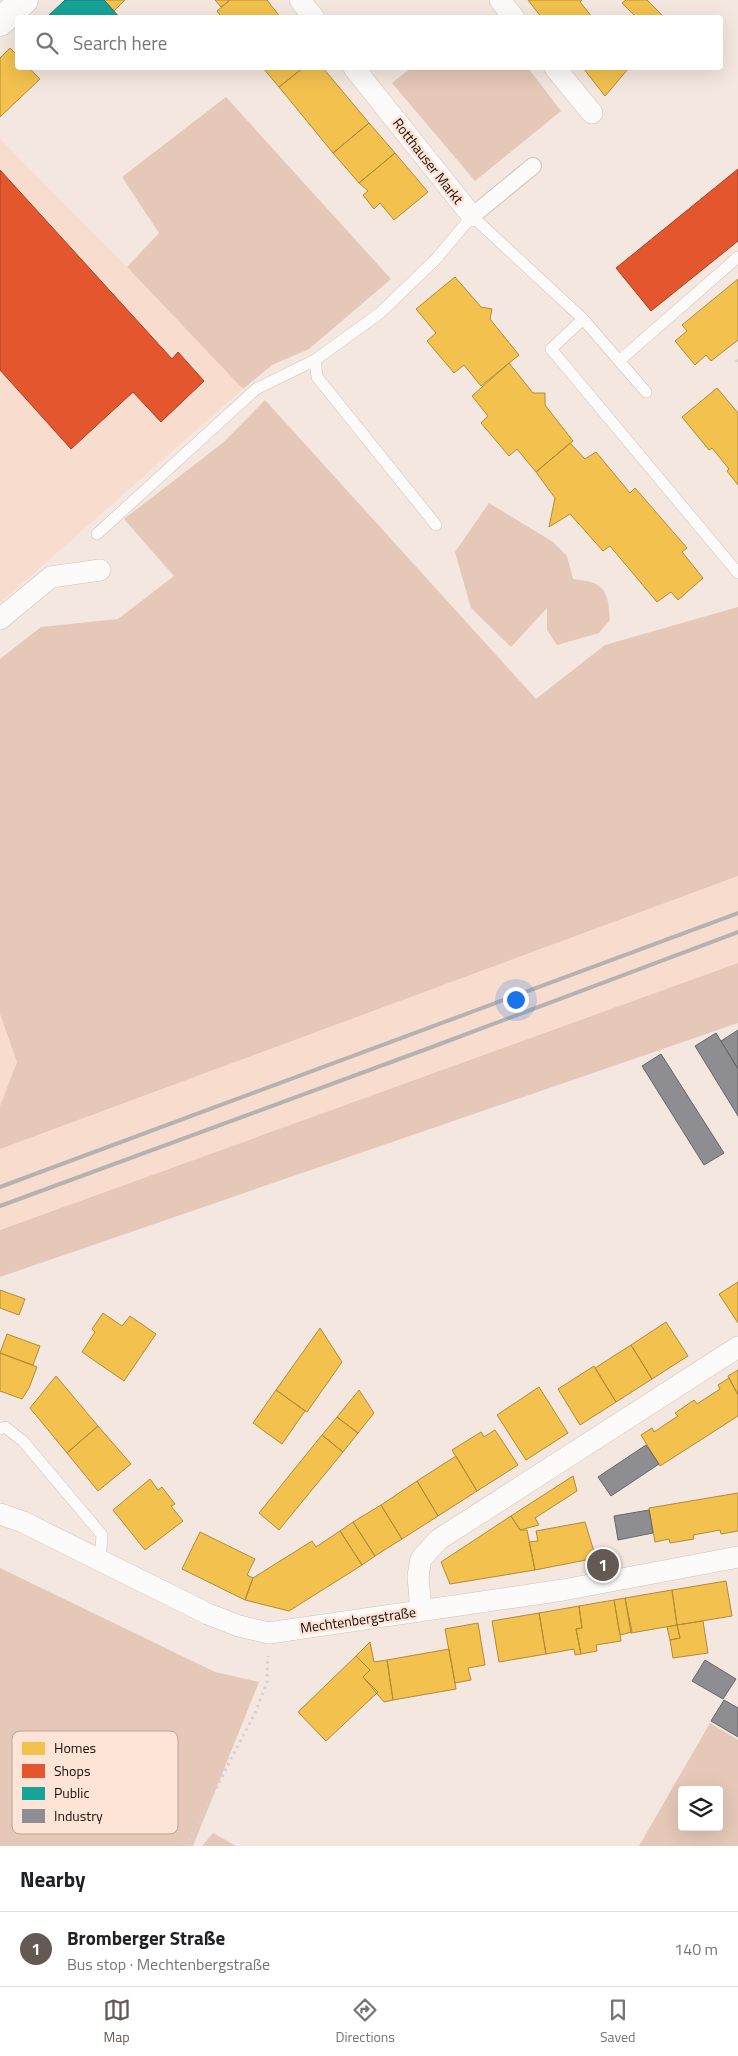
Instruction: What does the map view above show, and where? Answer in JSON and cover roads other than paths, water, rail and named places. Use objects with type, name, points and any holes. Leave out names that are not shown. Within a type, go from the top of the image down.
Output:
[{"type":"main road","points":[[0,22],[24,0]]},
{"type":"street","points":[[300,0],[312,15]]},
{"type":"street","points":[[500,0],[512,15]]},
{"type":"street","name":"Rotthauser Markt","points":[[356,70],[472,216],[533,166]]},
{"type":"street","points":[[557,70],[592,113]]},
{"type":"street","points":[[0,619],[51,577],[100,570]]},
{"type":"street","points":[[421,1611],[418,1576],[421,1558],[438,1540],[738,1347]]},
{"type":"street","name":"Mechtenbergstraße","points":[[0,1514],[23,1522],[100,1562],[208,1614],[239,1626],[270,1633],[563,1590],[738,1557]]},
{"type":"lane","points":[[98,534],[256,389],[316,360],[380,313],[436,259],[472,216],[583,319],[646,392]]},
{"type":"lane","points":[[619,361],[738,257]]},
{"type":"lane","points":[[583,319],[551,349],[738,573]]},
{"type":"lane","points":[[316,360],[317,377],[436,525]]},
{"type":"lane","points":[[0,1429],[5,1427],[24,1441],[102,1535],[100,1562]]},
{"type":"railway","points":[[0,1187],[738,913]]},
{"type":"railway","points":[[0,1206],[738,932]]},
{"type":"place","name":"Bromberger Straße","points":[[603,1565]]}]
